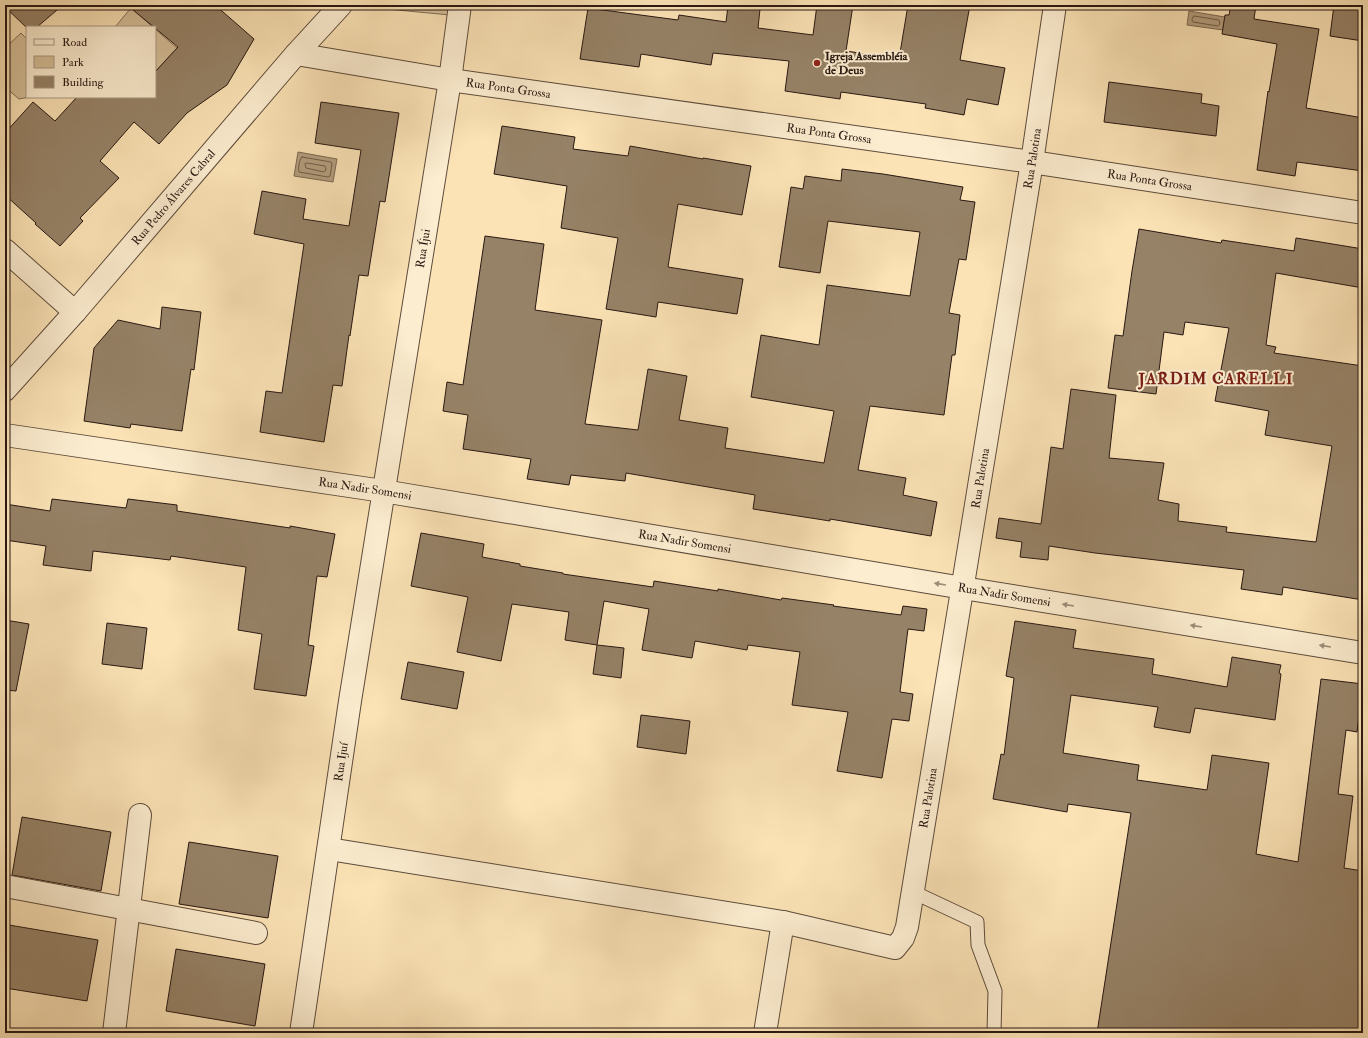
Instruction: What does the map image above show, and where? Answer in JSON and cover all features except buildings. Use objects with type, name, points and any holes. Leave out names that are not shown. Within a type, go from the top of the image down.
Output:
[{"type":"street","name":"Rua Pedro Álvares Cabral","points":[[5,390],[75,312],[296,54],[341,5]]},
{"type":"street","name":"Rua Íjui","points":[[383,491],[450,80],[460,5]]},
{"type":"street","name":"Rua Palotina","points":[[783,922],[895,948],[903,938],[907,927],[1032,162],[1055,5]]},
{"type":"street","name":"Rua Ponta Grossa","points":[[296,54],[450,80],[1032,162],[1363,212]]},
{"type":"street","points":[[5,250],[75,312]]},
{"type":"street","name":"Rua Nadir Somensi","points":[[5,435],[383,491],[1363,653]]},
{"type":"street","name":"Rua Ijuí","points":[[301,1033],[350,701],[383,491]]},
{"type":"street","points":[[114,1033],[140,815]]},
{"type":"street","points":[[328,849],[783,922],[766,1033]]},
{"type":"street","points":[[5,886],[256,933]]},
{"type":"lane","points":[[913,892],[977,922],[978,945],[995,991],[994,1033]]},
{"type":"green space","points":[[378,5],[452,5],[450,15],[376,8]]},
{"type":"green space","points":[[131,8],[152,26],[116,26]]},
{"type":"green space","points":[[156,30],[177,48],[156,71]]},
{"type":"green space","points":[[21,33],[26,38],[26,98],[19,99],[5,87],[5,48]]},
{"type":"water","points":[[1189,11],[1225,17],[1223,30],[1187,25]]},
{"type":"water","points":[[298,152],[337,159],[333,182],[294,176]]},
{"type":"place","name":"Igreja Assembléia de Deus","points":[[817,63]]},
{"type":"district","name":"JARDIM CARELLI","points":[[1216,378]]}]
